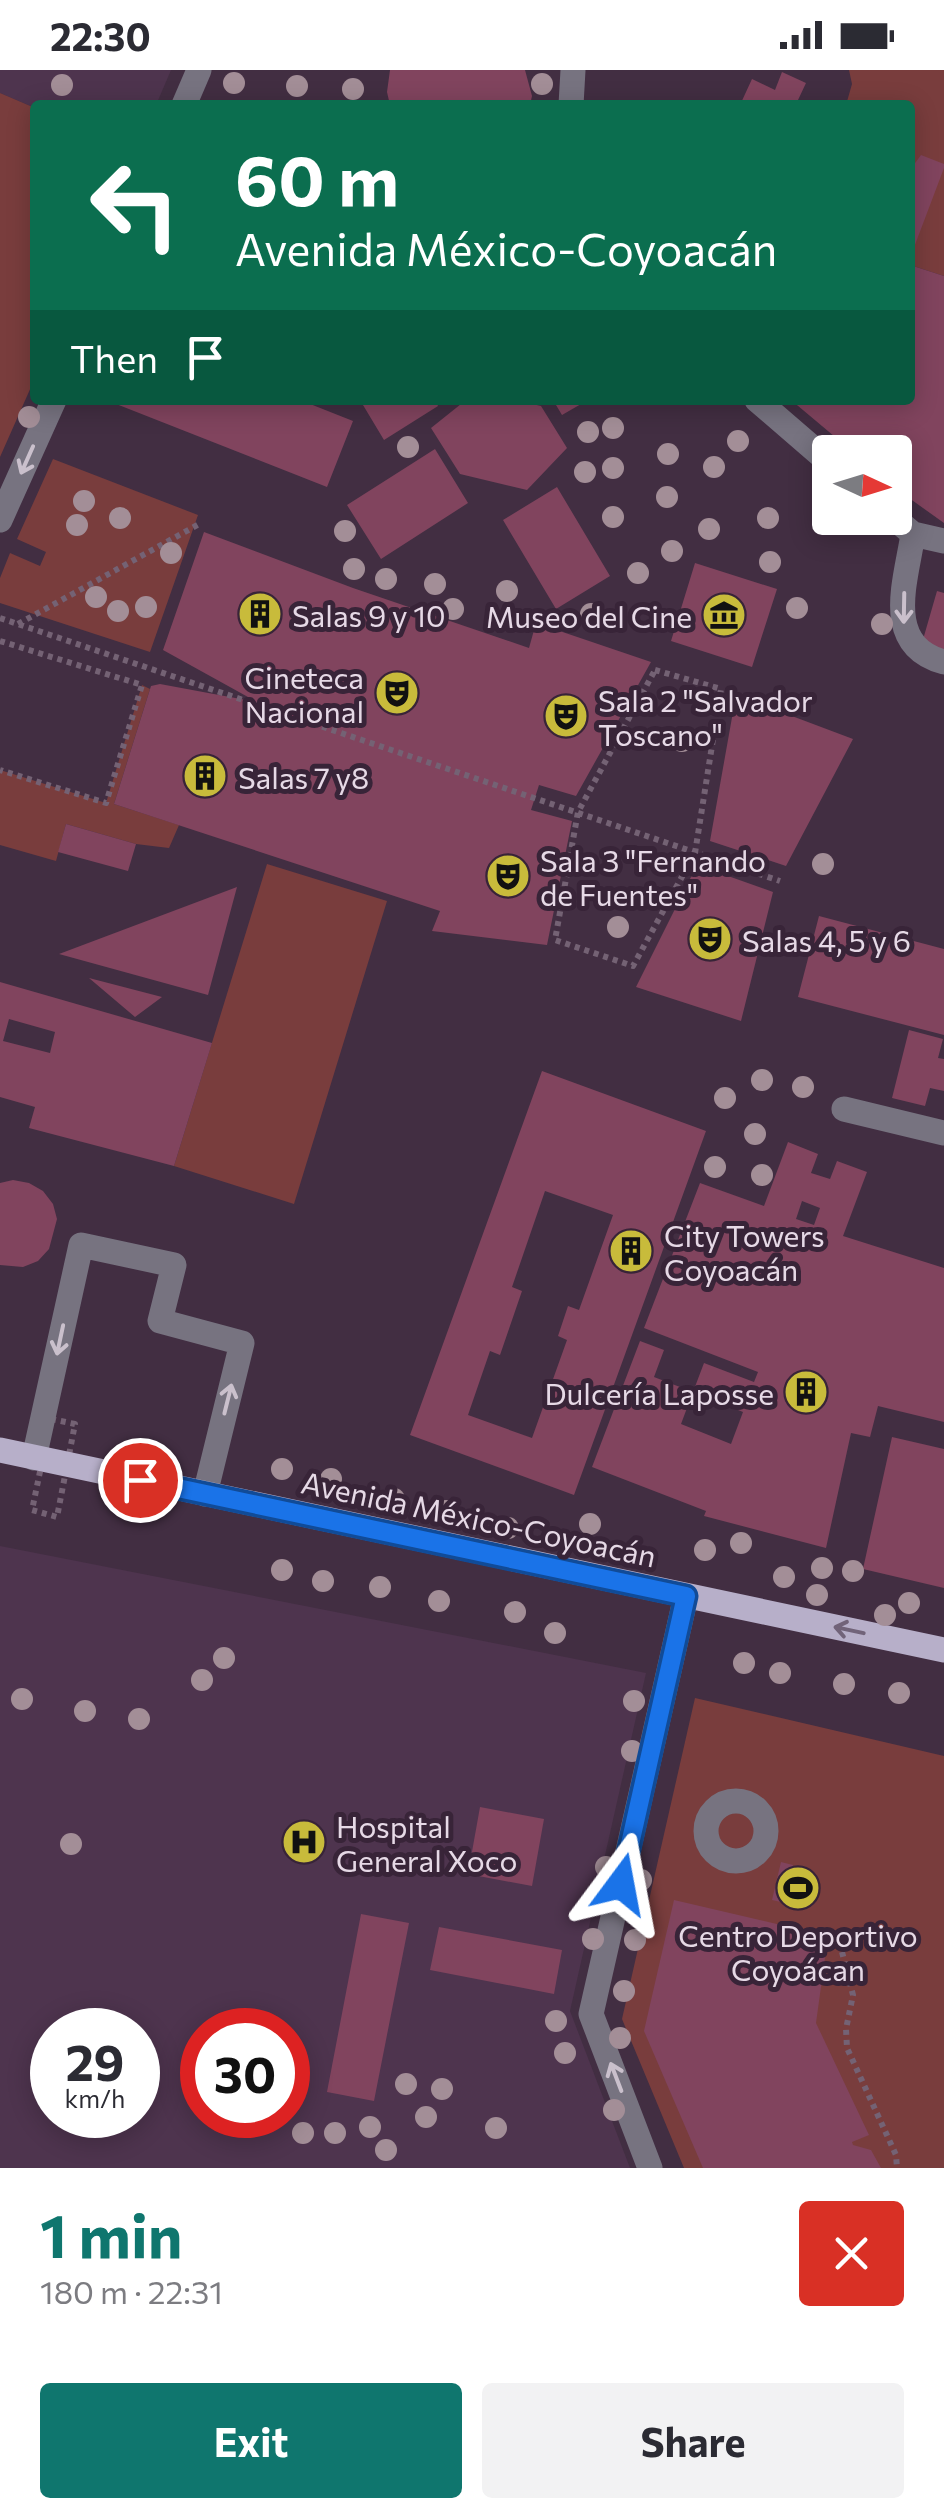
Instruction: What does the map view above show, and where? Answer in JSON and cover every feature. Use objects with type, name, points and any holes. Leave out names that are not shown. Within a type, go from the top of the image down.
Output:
[{"type":"main road","name":"Avenida México-Coyoacán","points":[[0,1450],[944,1650]]},
{"type":"street","points":[[186,100],[199,70]]},
{"type":"street","points":[[571,100],[572,70]]},
{"type":"street","points":[[0,520],[52,405]]},
{"type":"street","points":[[764,405],[812,446]]},
{"type":"street","points":[[912,529],[944,541]]},
{"type":"street","points":[[903,535],[902,620],[920,652],[944,662]]},
{"type":"street","points":[[844,1109],[944,1134]]},
{"type":"street","points":[[38,1458],[81,1245],[174,1265],[160,1322],[242,1343],[205,1494]]},
{"type":"street","points":[[650,2168],[592,2014],[686,1596]]},
{"type":"path","points":[[17,624],[201,523]]},
{"type":"path","points":[[0,618],[780,881]]},
{"type":"path","points":[[0,642],[142,685],[106,804],[0,770]]},
{"type":"path","points":[[655,670],[721,689],[695,852],[634,966],[555,940],[578,812],[655,670]]},
{"type":"path","points":[[38,1458],[32,1510],[57,1516]]},
{"type":"path","points":[[842,1952],[853,1996],[845,2039],[896,2155],[897,2168]]},
{"type":"shaded area","points":[[0,70],[171,70],[158,100],[30,100],[30,106],[0,93]]},
{"type":"shaded area","points":[[849,70],[944,70],[944,276],[915,267],[915,100],[847,100],[852,84]]},
{"type":"shaded area","points":[[0,93],[30,106],[30,389],[0,457]]},
{"type":"shaded area","points":[[53,459],[198,515],[150,652],[0,603],[0,578],[10,553],[40,566],[46,552],[17,539]]},
{"type":"shaded area","points":[[142,685],[150,689],[114,804],[179,825],[169,848],[136,844],[66,824],[56,861],[0,845],[0,770],[106,803]]},
{"type":"shaded area","points":[[267,864],[387,901],[294,1204],[174,1166]]},
{"type":"shaded area","name":"Hospital General Xoco","points":[[0,1546],[646,1673],[570,2011],[630,2168],[0,2168]]},
{"type":"shaded area","name":"Centro Deportivo Coyoácan","points":[[695,1698],[944,1756],[944,2168],[684,2168],[622,2019]]},
{"type":"building","points":[[390,70],[525,70],[532,96],[531,100],[389,100]]},
{"type":"building","points":[[782,72],[806,83],[798,100],[742,100],[752,79],[775,90]]},
{"type":"building","points":[[921,155],[944,164],[944,168],[915,245],[915,163]]},
{"type":"building","points":[[915,267],[944,276],[944,523],[912,500],[912,435],[833,435],[797,405],[915,405]]},
{"type":"building","points":[[119,405],[313,405],[353,421],[327,487]]},
{"type":"building","points":[[363,405],[438,405],[438,406],[384,440]]},
{"type":"building","points":[[460,405],[536,405],[541,406],[567,448],[527,490],[460,474],[431,428]]},
{"type":"building","points":[[556,405],[579,405],[562,415]]},
{"type":"building","points":[[435,449],[468,503],[381,559],[347,505]]},
{"type":"building","points":[[557,487],[610,576],[556,609],[503,520]]},
{"type":"building","points":[[204,532],[529,648],[536,623],[651,662],[576,796],[539,785],[531,810],[572,821],[547,945],[432,931],[440,911],[114,804],[151,686],[160,684],[246,700],[248,697],[163,650]]},
{"type":"building","name":"Museo del Cine","points":[[695,563],[777,589],[752,667],[671,641]]},
{"type":"building","points":[[937,591],[944,593],[944,650],[922,643]]},
{"type":"building","points":[[736,695],[853,739],[786,866],[710,841]]},
{"type":"building","points":[[66,824],[136,844],[128,871],[58,852]]},
{"type":"building","name":"Salas 4, 5 y 6","points":[[697,865],[773,892],[741,1021],[636,987]]},
{"type":"building","points":[[237,887],[208,995],[59,954]]},
{"type":"building","points":[[819,916],[944,949],[944,1035],[798,997]]},
{"type":"building","points":[[89,978],[162,997],[135,1017]]},
{"type":"building","points":[[0,982],[212,1043],[174,1166],[29,1128],[35,1107],[0,1097]],"holes":[[[9,1019],[55,1032],[50,1053],[3,1041]]]},
{"type":"building","points":[[909,1030],[943,1039],[938,1058],[944,1059],[944,1091],[930,1088],[925,1106],[892,1098]]},
{"type":"building","name":"City Towers Coyoacán","points":[[542,1071],[706,1131],[574,1495],[410,1435]],"holes":[[[545,1191],[613,1215],[579,1310],[568,1306],[558,1336],[567,1340],[532,1438],[468,1415],[490,1351],[500,1355],[522,1291],[512,1287]]]},
{"type":"building","points":[[788,1142],[818,1154],[811,1173],[830,1179],[837,1161],[867,1172],[843,1236],[944,1268],[944,1422],[878,1406],[870,1437],[851,1433],[826,1548],[704,1516],[706,1511],[592,1467],[640,1341],[664,1350],[654,1377],[693,1392],[704,1363],[754,1382],[758,1372],[644,1328],[700,1183],[764,1206]],"holes":[[[802,1201],[820,1208],[814,1225],[796,1219]],[[693,1392],[743,1412],[731,1444],[681,1424]]]},
{"type":"building","points":[[13,1180],[43,1191],[53,1204],[57,1219],[49,1249],[38,1261],[23,1267],[0,1265],[0,1183]]},
{"type":"building","points":[[892,1437],[944,1449],[944,1588],[863,1569]]},
{"type":"building","points":[[480,1807],[544,1819],[532,1886],[468,1874]]},
{"type":"building","points":[[781,1862],[793,1865],[785,1903],[772,1900]]},
{"type":"building","points":[[674,1900],[828,1936],[816,2023],[869,2135],[852,2142],[853,2145],[871,2150],[881,2168],[703,2168],[644,2031]]},
{"type":"building","points":[[361,1914],[409,1923],[374,2101],[327,2092]]},
{"type":"building","points":[[439,1927],[562,1950],[554,1994],[430,1970]]},
{"type":"place","name":"Salas 9 y 10","points":[[260,614]]},
{"type":"place","name":"Museo del Cine","points":[[724,615]]},
{"type":"place","name":"Cineteca Nacional","points":[[397,693]]},
{"type":"place","name":"Sala 2 \"Salvador Toscano\"","points":[[566,716]]},
{"type":"place","name":"Salas 7 y8","points":[[205,776]]},
{"type":"place","name":"Sala 3 \"Fernando de Fuentes\"","points":[[508,876]]},
{"type":"place","name":"Salas 4, 5 y 6","points":[[710,939]]},
{"type":"place","name":"City Towers Coyoacán","points":[[631,1251]]},
{"type":"place","name":"Dulcería Laposse","points":[[806,1392]]},
{"type":"place","name":"Hospital General Xoco","points":[[304,1842]]},
{"type":"place","name":"Centro Deportivo Coyoácan","points":[[798,1888]]},
{"type":"route","points":[[140,1480],[686,1596],[621,1884]]}]
